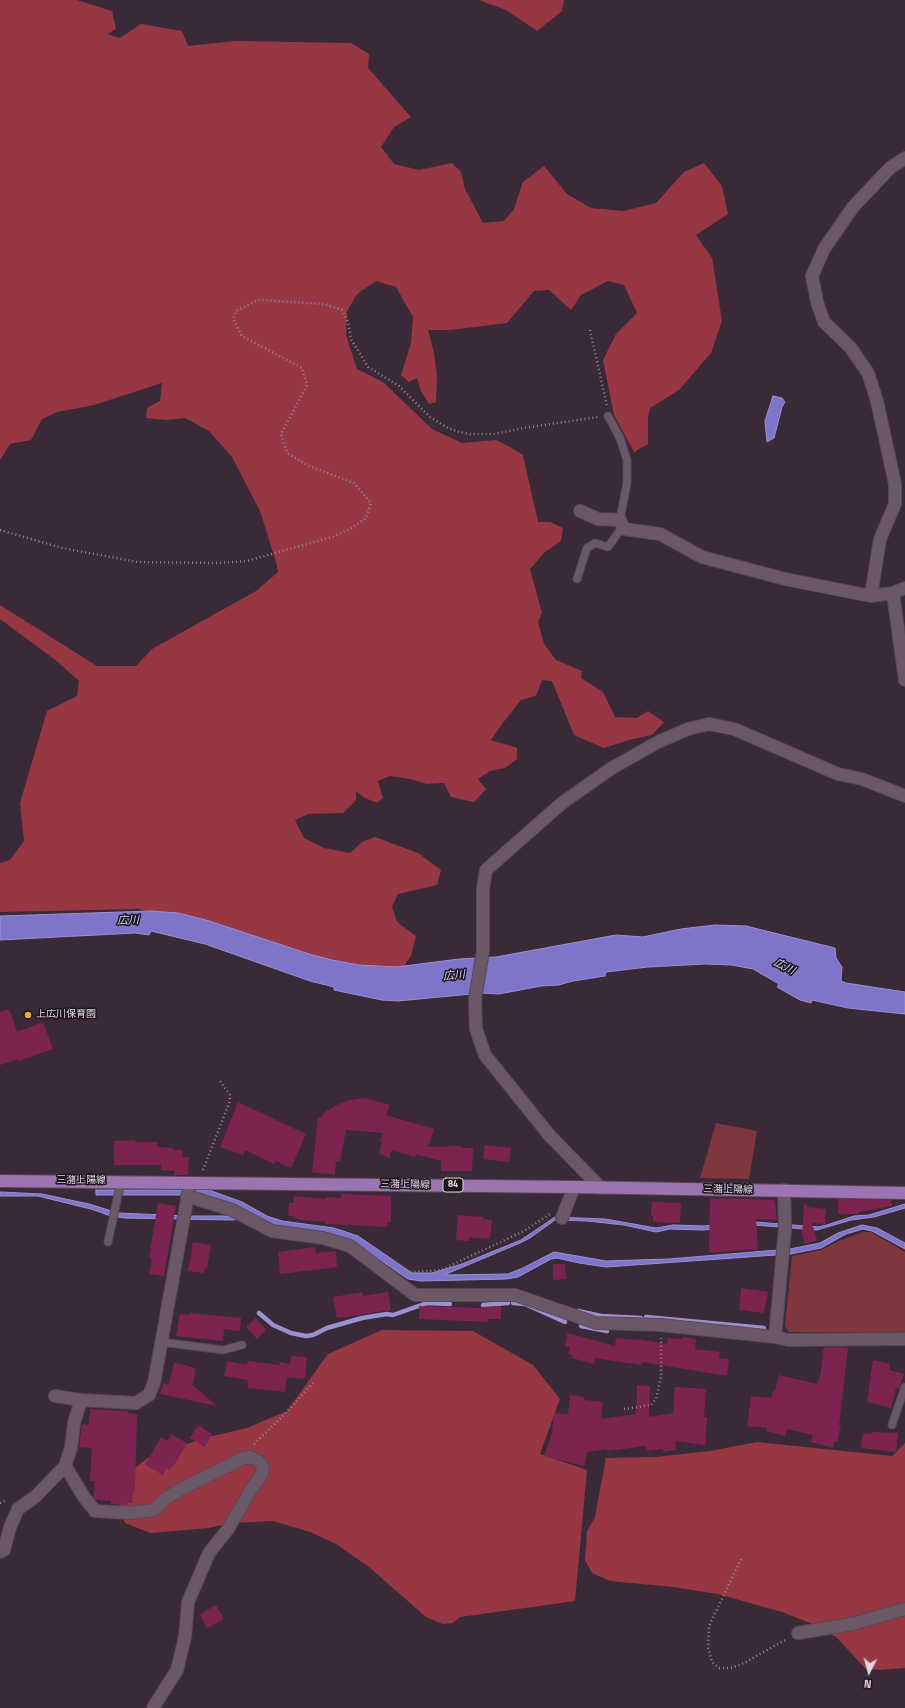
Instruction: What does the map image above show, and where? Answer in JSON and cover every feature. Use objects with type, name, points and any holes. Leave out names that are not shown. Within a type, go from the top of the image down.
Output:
[{"type":"main road","name":"三潴上陽線","points":[[0,1181],[119,1189],[191,1187],[574,1187],[905,1193]]},
{"type":"street","points":[[870,596],[880,539],[895,504],[895,484],[877,401],[868,373],[851,348],[824,322],[817,302],[812,276],[824,249],[853,207],[890,168],[905,158]]},
{"type":"street","points":[[580,511],[598,519],[621,523],[624,529],[660,534],[702,557],[785,579],[870,596],[893,593],[905,588]]},
{"type":"street","points":[[893,593],[905,680]]},
{"type":"street","points":[[601,1188],[550,1136],[485,1055],[476,1029],[475,999],[483,951],[483,889],[486,870],[562,803],[612,768],[658,742],[688,729],[709,724],[734,729],[838,774],[862,779],[905,796]]},
{"type":"street","points":[[55,1396],[81,1400],[136,1402],[149,1395],[154,1383],[183,1217],[191,1187],[272,1232],[323,1238],[350,1246],[415,1295],[515,1295],[596,1323],[661,1325],[775,1337],[788,1340],[905,1339]]},
{"type":"street","points":[[562,1218],[574,1187]]},
{"type":"street","points":[[775,1337],[785,1229],[784,1190]]},
{"type":"street","points":[[0,1552],[4,1550],[10,1527],[18,1509],[35,1497],[65,1466],[71,1448],[74,1423],[81,1400]]},
{"type":"street","points":[[65,1466],[84,1497],[95,1511],[130,1513],[154,1510],[166,1498],[183,1488],[247,1458],[258,1461],[263,1466],[262,1474],[228,1529],[209,1553],[188,1602],[185,1637],[177,1670],[153,1708]]},
{"type":"street","points":[[798,1633],[852,1624],[905,1608]]},
{"type":"lane","points":[[577,579],[586,548],[595,542],[608,547],[621,523],[628,483],[627,460],[620,438],[608,416]]},
{"type":"lane","points":[[108,1242],[119,1189]]},
{"type":"lane","points":[[161,1342],[223,1350],[242,1345]]},
{"type":"lane","points":[[892,1425],[905,1387]]},
{"type":"path","points":[[0,530],[62,548],[138,562],[217,563],[247,561],[332,537],[352,528],[366,518],[370,503],[354,483],[309,466],[287,453],[280,434],[307,385],[302,368],[242,336],[234,319],[236,311],[258,300],[324,304],[342,310],[348,322],[352,339],[368,366],[400,386],[430,417],[448,428],[470,434],[494,434],[524,428],[608,416],[590,330]]},
{"type":"path","points":[[191,1187],[230,1101],[230,1095],[220,1081]]},
{"type":"path","points":[[398,1282],[410,1272],[441,1270],[524,1231],[567,1203]]},
{"type":"path","points":[[624,1409],[651,1405],[656,1400],[661,1377],[661,1325]]},
{"type":"path","points":[[247,1458],[248,1452],[251,1448],[313,1383]]},
{"type":"path","points":[[741,1559],[709,1626],[708,1647],[712,1662],[719,1668],[732,1668],[744,1663],[777,1643],[798,1633]]},
{"type":"shaded area","points":[[0,0],[77,0],[112,11],[116,29],[107,34],[120,38],[141,24],[182,31],[188,46],[235,41],[351,43],[369,54],[368,68],[411,117],[394,127],[381,147],[394,164],[419,170],[452,163],[461,172],[465,189],[483,223],[504,221],[514,209],[523,182],[544,166],[567,194],[591,208],[623,211],[656,203],[684,172],[704,163],[722,186],[728,214],[696,235],[712,258],[722,321],[711,353],[679,390],[650,408],[648,417],[648,444],[634,452],[614,415],[603,360],[616,334],[637,313],[624,285],[608,281],[581,295],[571,310],[549,290],[534,291],[507,323],[450,330],[428,330],[434,353],[437,376],[436,402],[429,404],[421,391],[417,378],[409,382],[401,375],[411,343],[413,317],[396,287],[376,281],[357,294],[347,311],[346,335],[357,369],[383,382],[432,429],[462,443],[496,440],[523,455],[538,522],[550,522],[563,528],[561,541],[545,552],[530,569],[542,613],[538,622],[544,644],[556,660],[582,671],[581,678],[603,692],[615,717],[637,718],[648,711],[664,722],[652,735],[604,748],[574,735],[552,681],[542,680],[536,696],[521,700],[491,740],[517,748],[517,759],[505,768],[490,771],[478,779],[486,789],[474,802],[451,797],[444,783],[427,784],[410,779],[390,776],[378,781],[383,798],[377,803],[365,798],[356,791],[356,800],[343,813],[308,814],[295,820],[304,838],[324,848],[350,853],[362,842],[375,837],[418,853],[441,870],[437,885],[398,894],[392,907],[397,922],[416,936],[411,956],[398,975],[244,944],[200,924],[138,909],[0,912],[0,863],[10,860],[24,841],[20,803],[47,711],[77,696],[79,681],[58,662],[0,619],[0,605],[97,666],[136,666],[152,649],[256,591],[278,572],[260,511],[232,457],[209,431],[185,418],[167,420],[146,418],[147,408],[160,401],[162,383],[94,405],[57,412],[42,419],[31,440],[10,444],[0,460]]},
{"type":"shaded area","points":[[479,0],[564,0],[562,11],[537,31],[506,10]]},
{"type":"shaded area","points":[[716,1123],[757,1131],[749,1179],[700,1178]]},
{"type":"shaded area","points":[[863,1232],[871,1232],[905,1252],[905,1333],[789,1332],[785,1326],[792,1256],[821,1250]]},
{"type":"shaded area","points":[[382,1330],[473,1331],[533,1365],[560,1399],[540,1454],[587,1470],[575,1601],[460,1617],[453,1623],[443,1624],[426,1617],[369,1567],[336,1544],[310,1532],[273,1521],[231,1523],[209,1528],[150,1533],[125,1523],[119,1506],[127,1478],[131,1471],[148,1458],[204,1438],[247,1428],[287,1411],[328,1354]]},
{"type":"shaded area","points":[[757,1442],[892,1456],[905,1443],[905,1668],[881,1670],[865,1668],[836,1637],[815,1625],[782,1612],[718,1594],[673,1587],[610,1581],[592,1573],[585,1560],[587,1531],[595,1517],[606,1458],[655,1457],[710,1451]]},
{"type":"water","points":[[773,396],[782,398],[785,402],[782,407],[774,438],[767,442],[765,421]]},
{"type":"water","name":"広川","points":[[151,911],[178,913],[206,920],[309,954],[332,960],[359,965],[396,967],[459,959],[496,957],[616,935],[643,937],[681,929],[715,925],[746,926],[835,948],[836,958],[842,967],[841,981],[905,992],[905,1014],[848,1008],[812,1000],[811,1003],[800,1000],[777,987],[779,984],[753,969],[732,965],[705,964],[648,967],[606,972],[605,976],[499,994],[482,993],[398,1001],[382,1000],[334,990],[334,987],[310,981],[205,944],[151,931],[149,935],[135,933],[0,940],[0,916]]},
{"type":"water","points":[[96,1190],[209,1190],[242,1202],[267,1216],[282,1221],[334,1228],[358,1236],[412,1273],[432,1273],[462,1264],[521,1240],[555,1217],[605,1219],[656,1228],[673,1225],[703,1226],[755,1222],[818,1227],[854,1216],[869,1215],[905,1204],[905,1208],[874,1217],[851,1220],[817,1230],[754,1225],[703,1230],[670,1229],[656,1232],[624,1225],[587,1221],[555,1220],[530,1238],[520,1243],[444,1275],[508,1274],[554,1252],[606,1261],[669,1259],[790,1249],[820,1243],[838,1233],[862,1225],[877,1228],[905,1243],[905,1249],[872,1231],[863,1229],[846,1234],[821,1248],[790,1254],[606,1267],[557,1258],[551,1259],[518,1277],[506,1279],[421,1281],[408,1279],[354,1242],[327,1232],[280,1226],[266,1222],[257,1217],[233,1220],[124,1218],[111,1216],[91,1209],[38,1196],[0,1196],[0,1192],[42,1194],[89,1204],[118,1213],[227,1216],[252,1213],[237,1205],[202,1195],[96,1195]]},
{"type":"building","points":[[9,1009],[17,1032],[43,1022],[53,1049],[18,1061],[18,1059],[0,1065],[0,1012]]},
{"type":"building","points":[[364,1098],[390,1105],[386,1115],[434,1129],[428,1147],[461,1146],[461,1148],[473,1148],[472,1171],[441,1171],[441,1161],[416,1154],[415,1157],[392,1150],[389,1158],[379,1153],[382,1142],[380,1141],[383,1133],[346,1130],[340,1162],[336,1161],[335,1175],[312,1172],[318,1118],[323,1116],[323,1113],[337,1105],[350,1100]]},
{"type":"building","points":[[238,1102],[306,1134],[291,1168],[276,1161],[274,1164],[245,1150],[243,1155],[220,1147]]},
{"type":"building","points":[[135,1140],[135,1142],[157,1142],[157,1147],[183,1150],[182,1157],[189,1157],[188,1175],[174,1175],[175,1171],[161,1170],[161,1165],[114,1165],[114,1141]]},
{"type":"building","points":[[485,1145],[511,1148],[509,1162],[483,1159]]},
{"type":"building","points":[[341,1194],[391,1196],[391,1222],[388,1222],[387,1227],[325,1224],[325,1222],[301,1220],[288,1215],[289,1203],[293,1203],[294,1196],[326,1199],[326,1197],[341,1198]]},
{"type":"building","points":[[728,1198],[775,1201],[777,1220],[756,1219],[758,1249],[709,1253],[710,1199]]},
{"type":"building","points":[[838,1199],[891,1200],[892,1206],[859,1212],[859,1214],[838,1214]]},
{"type":"building","points":[[652,1202],[681,1203],[680,1223],[653,1222],[653,1216],[651,1216]]},
{"type":"building","points":[[158,1203],[176,1206],[164,1276],[149,1274],[152,1258],[149,1258]]},
{"type":"building","points":[[804,1204],[806,1204],[807,1207],[826,1209],[825,1224],[812,1223],[817,1240],[805,1244],[802,1235]]},
{"type":"building","points":[[458,1215],[483,1217],[483,1219],[492,1220],[490,1239],[469,1237],[469,1241],[456,1240]]},
{"type":"building","points":[[193,1242],[211,1245],[207,1268],[205,1267],[204,1273],[188,1271]]},
{"type":"building","points":[[315,1247],[316,1253],[336,1251],[337,1267],[280,1274],[278,1252]]},
{"type":"building","points":[[553,1264],[565,1264],[566,1279],[553,1280]]},
{"type":"building","points":[[741,1288],[768,1292],[764,1313],[739,1310]]},
{"type":"building","points":[[362,1292],[363,1296],[388,1292],[391,1310],[337,1318],[333,1297]]},
{"type":"building","points":[[419,1306],[482,1308],[501,1306],[501,1319],[488,1319],[488,1322],[419,1319]]},
{"type":"building","points":[[190,1313],[241,1318],[240,1331],[224,1329],[223,1341],[176,1336],[180,1314],[189,1315]]},
{"type":"building","points":[[256,1318],[266,1330],[257,1339],[246,1327]]},
{"type":"building","points":[[567,1333],[615,1346],[616,1338],[636,1339],[667,1344],[668,1338],[683,1339],[683,1337],[696,1339],[695,1349],[720,1352],[719,1358],[729,1359],[727,1376],[642,1362],[641,1365],[595,1358],[594,1364],[572,1358],[573,1355],[568,1354],[570,1347],[565,1346]]},
{"type":"building","points":[[825,1347],[848,1348],[839,1426],[841,1426],[837,1442],[835,1441],[833,1448],[811,1442],[813,1435],[787,1429],[785,1436],[766,1431],[767,1428],[747,1426],[751,1396],[771,1398],[773,1391],[775,1391],[779,1375],[817,1384],[821,1373],[823,1350]]},
{"type":"building","points":[[291,1356],[307,1357],[305,1379],[287,1377],[285,1392],[248,1388],[248,1380],[224,1376],[227,1361],[247,1365],[248,1361],[280,1365],[279,1362],[290,1364]]},
{"type":"building","points":[[873,1360],[890,1364],[889,1370],[904,1374],[899,1389],[896,1388],[891,1408],[867,1402]]},
{"type":"building","points":[[174,1362],[195,1368],[194,1371],[196,1372],[192,1385],[217,1406],[160,1394],[163,1383],[169,1385]]},
{"type":"building","points":[[637,1385],[650,1386],[649,1417],[673,1413],[675,1387],[706,1389],[704,1417],[707,1417],[705,1445],[675,1441],[676,1450],[663,1452],[663,1449],[647,1451],[646,1446],[587,1452],[584,1466],[544,1456],[552,1433],[554,1413],[568,1414],[570,1395],[584,1397],[584,1400],[603,1402],[601,1419],[636,1414]]},
{"type":"building","points":[[90,1409],[128,1411],[128,1413],[137,1414],[135,1491],[133,1491],[132,1503],[127,1503],[127,1505],[111,1504],[111,1501],[96,1500],[93,1497],[95,1481],[90,1481],[92,1448],[79,1447],[82,1424],[89,1425]]},
{"type":"building","points":[[198,1425],[212,1434],[205,1447],[190,1438]]},
{"type":"building","points":[[872,1432],[898,1433],[896,1452],[861,1448],[863,1433],[872,1434]]},
{"type":"building","points":[[171,1434],[187,1443],[174,1466],[173,1465],[170,1470],[167,1468],[163,1475],[145,1465],[161,1437],[167,1441]]},
{"type":"building","points":[[216,1605],[224,1619],[207,1628],[200,1614]]},
{"type":"waterway","points":[[259,1313],[273,1325],[291,1333],[306,1336],[362,1318],[387,1314],[393,1315],[427,1303],[450,1304]]},
{"type":"waterway","points":[[483,1305],[508,1303]]},
{"type":"waterway","points":[[513,1303],[525,1304],[565,1322]]},
{"type":"waterway","points":[[578,1311],[601,1316],[641,1318]]},
{"type":"waterway","points":[[646,1317],[764,1328]]},
{"type":"waterway","points":[[581,1326],[607,1331]]},
{"type":"place","name":"上広川保育園","points":[[28,1015]]}]
